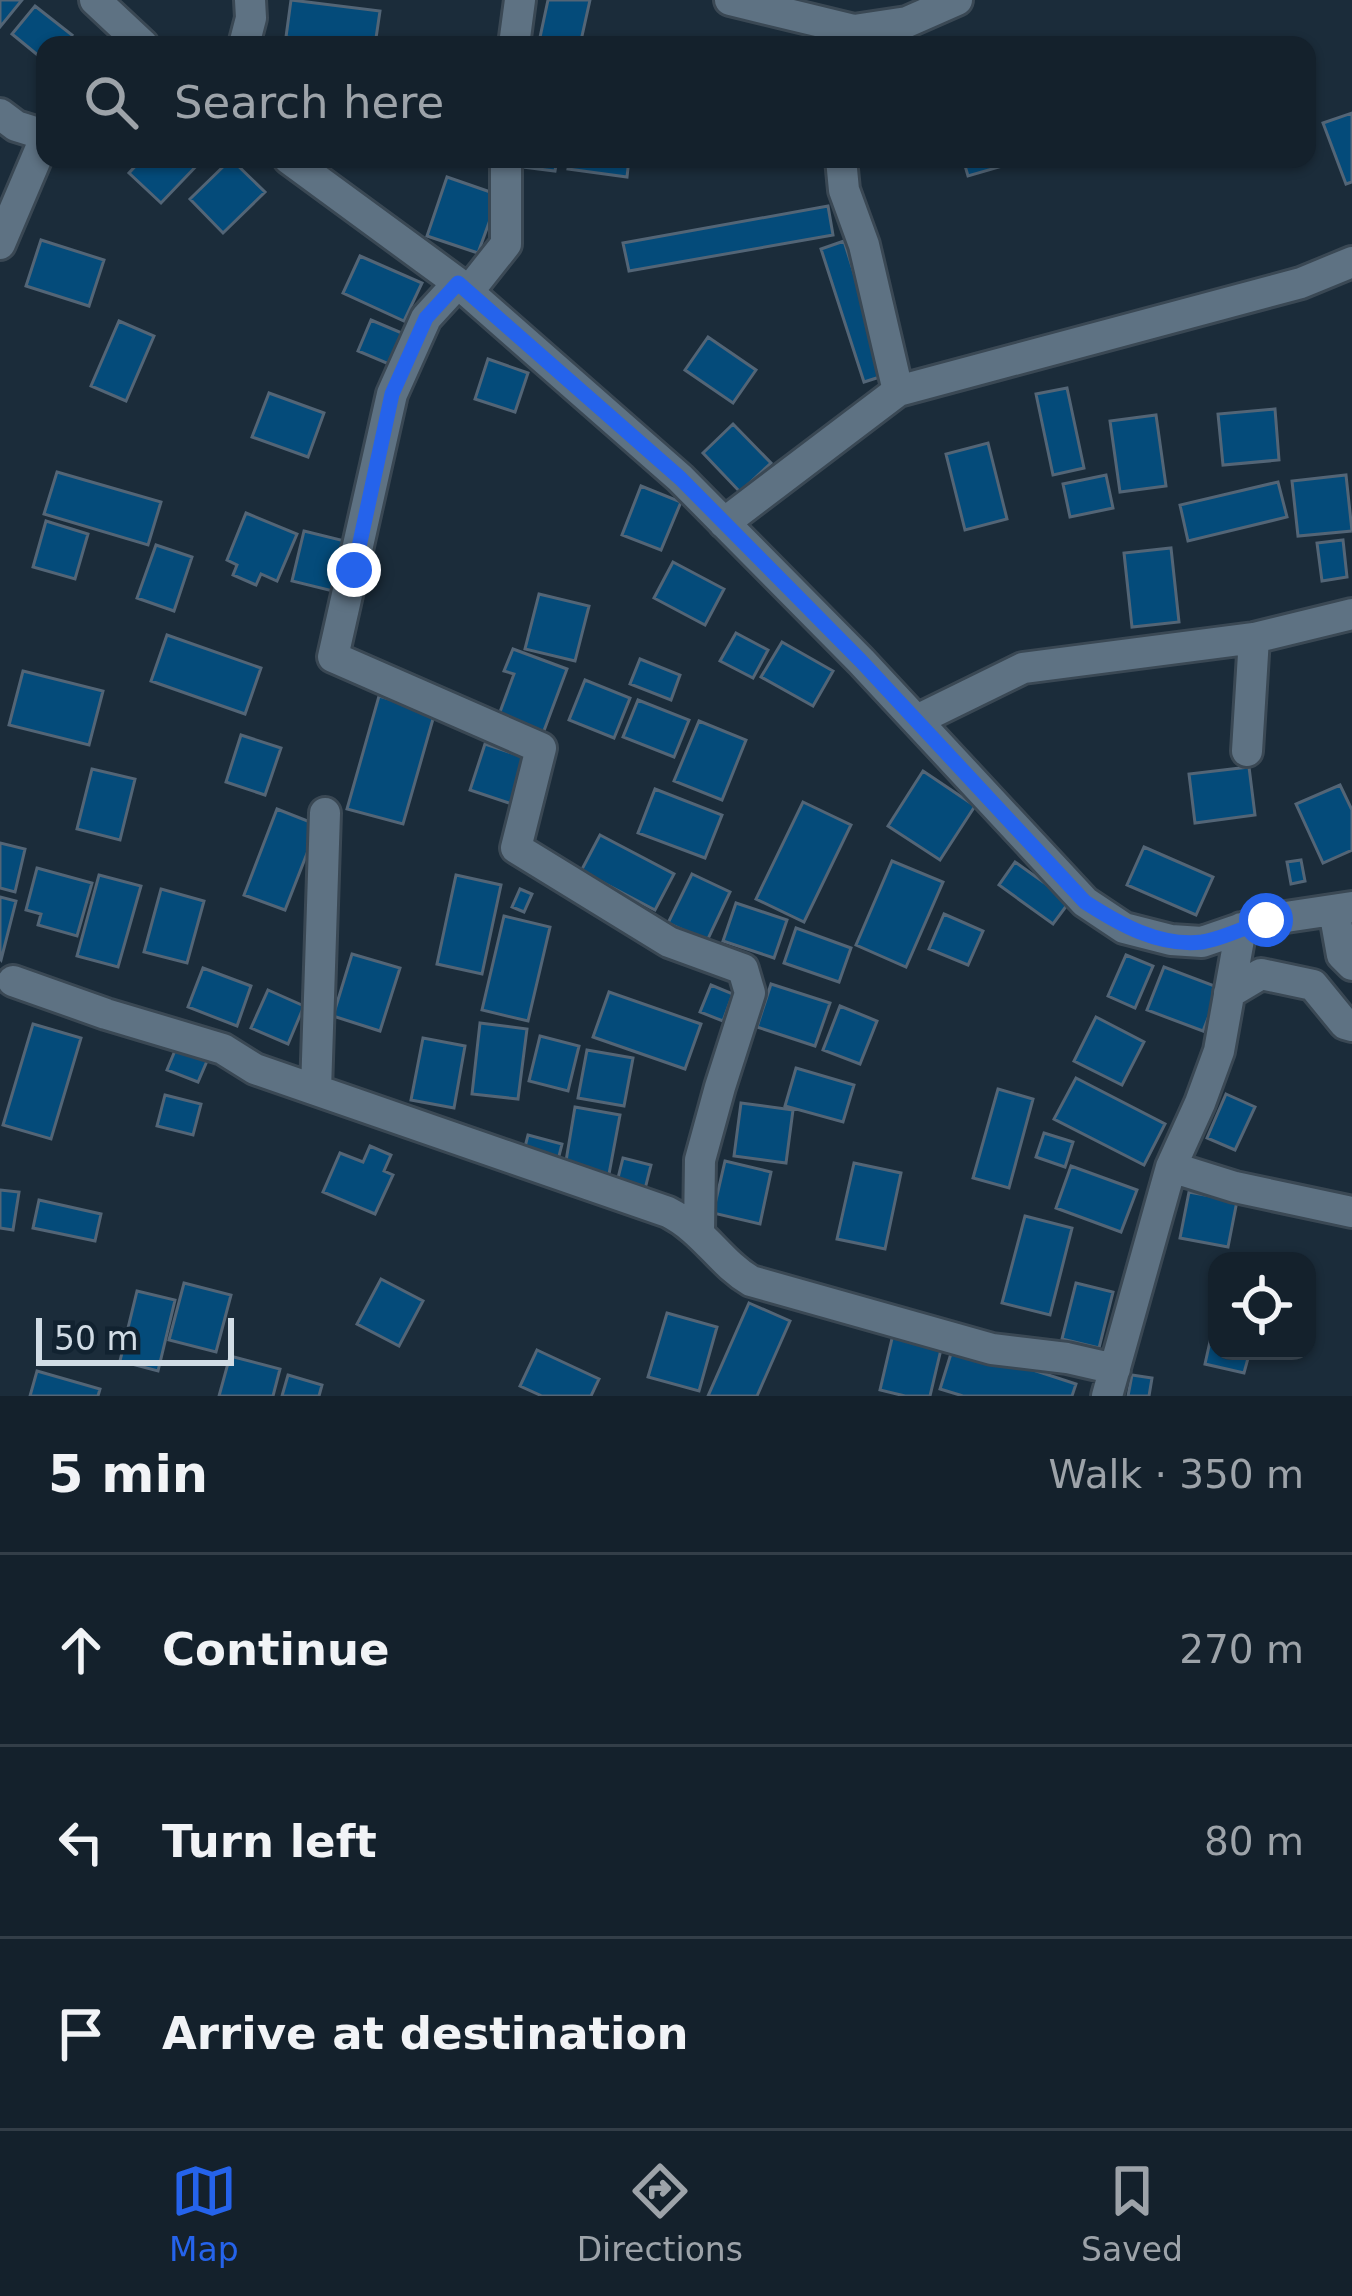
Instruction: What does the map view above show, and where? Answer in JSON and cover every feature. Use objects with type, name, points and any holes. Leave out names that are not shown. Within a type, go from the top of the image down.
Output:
[{"type":"street","points":[[95,0],[133,36]]},
{"type":"street","points":[[246,36],[250,0]]},
{"type":"street","points":[[515,36],[520,0]]},
{"type":"street","points":[[730,0],[831,35],[907,22],[957,0]]},
{"type":"street","points":[[0,114],[36,134]]},
{"type":"street","points":[[0,244],[36,158]]},
{"type":"street","points":[[301,168],[463,287],[680,478],[917,720],[1085,902],[1124,928],[1202,942],[1266,920],[1343,909],[1342,955],[1352,964]]},
{"type":"street","points":[[506,168],[506,244],[426,318],[392,394],[333,657],[541,748],[516,848],[669,942],[743,969],[750,993],[700,1160],[699,1232]]},
{"type":"street","points":[[842,168],[898,391]]},
{"type":"street","points":[[724,523],[898,391],[1301,283],[1352,262]]},
{"type":"street","points":[[917,720],[1023,668],[1254,638],[1352,614]]},
{"type":"street","points":[[1247,751],[1254,638]]},
{"type":"street","points":[[316,1090],[325,813]]},
{"type":"street","points":[[13,982],[223,1049],[255,1069],[668,1212],[688,1222],[737,1273],[751,1281],[992,1348],[1067,1358],[1111,1382],[1171,1168],[1219,1051],[1241,928]]},
{"type":"street","points":[[1229,993],[1262,974],[1292,979],[1313,985],[1345,1024],[1352,1026]]},
{"type":"street","points":[[1171,1168],[1352,1212]]},
{"type":"building","points":[[0,0],[22,0],[0,27]]},
{"type":"building","points":[[291,0],[380,11],[376,36],[286,36]]},
{"type":"building","points":[[548,0],[590,0],[582,36],[540,36]]},
{"type":"building","points":[[35,6],[72,35],[36,36],[36,54],[12,34]]},
{"type":"building","points":[[1352,113],[1352,182],[1346,184],[1323,123]]},
{"type":"building","points":[[134,168],[194,168],[161,203],[129,173]]},
{"type":"building","points":[[222,168],[240,168],[265,192],[223,233],[190,199]]},
{"type":"building","points":[[568,168],[628,168],[627,177]]},
{"type":"building","points":[[966,168],[996,168],[968,176]]},
{"type":"building","points":[[447,177],[499,195],[478,253],[427,236]]},
{"type":"building","points":[[828,206],[833,235],[629,271],[623,243]]},
{"type":"building","points":[[41,240],[104,260],[89,306],[26,286]]},
{"type":"building","points":[[844,241],[886,375],[864,382],[821,249]]},
{"type":"building","points":[[360,256],[422,283],[404,321],[343,293]]},
{"type":"building","points":[[371,320],[409,336],[396,367],[358,351]]},
{"type":"building","points":[[119,321],[154,336],[126,401],[91,386]]},
{"type":"building","points":[[708,337],[756,370],[733,403],[685,370]]},
{"type":"building","points":[[488,359],[528,373],[515,412],[475,399]]},
{"type":"building","points":[[1067,388],[1084,468],[1053,475],[1036,394]]},
{"type":"building","points":[[269,393],[324,413],[308,457],[252,437]]},
{"type":"building","points":[[1275,409],[1279,460],[1223,465],[1218,414]]},
{"type":"building","points":[[1156,415],[1166,486],[1120,492],[1110,421]]},
{"type":"building","points":[[733,424],[771,463],[740,492],[703,453]]},
{"type":"building","points":[[988,443],[1007,519],[965,530],[946,454]]},
{"type":"building","points":[[57,472],[161,502],[148,545],[44,514]]},
{"type":"building","points":[[1106,475],[1113,508],[1070,517],[1063,484]]},
{"type":"building","points":[[1346,475],[1352,531],[1298,536],[1292,481]]},
{"type":"building","points":[[1278,482],[1287,517],[1188,541],[1180,505]]},
{"type":"building","points":[[641,486],[681,502],[661,550],[622,535]]},
{"type":"building","points":[[246,513],[297,534],[277,581],[261,574],[256,585],[233,575],[237,565],[227,560]]},
{"type":"building","points":[[46,521],[88,534],[75,579],[33,567]]},
{"type":"building","points":[[304,531],[353,543],[341,593],[292,581]]},
{"type":"building","points":[[1343,540],[1347,577],[1322,581],[1317,543]]},
{"type":"building","points":[[156,545],[192,557],[174,611],[137,598]]},
{"type":"building","points":[[1171,548],[1179,622],[1132,627],[1124,553]]},
{"type":"building","points":[[673,562],[724,589],[705,625],[654,598]]},
{"type":"building","points":[[539,594],[589,606],[575,661],[525,649]]},
{"type":"building","points":[[736,633],[768,650],[753,678],[720,661]]},
{"type":"building","points":[[167,635],[261,668],[245,714],[151,681]]},
{"type":"building","points":[[782,642],[833,671],[813,706],[761,677]]},
{"type":"building","points":[[513,649],[567,669],[542,736],[497,720],[514,674],[504,671]]},
{"type":"building","points":[[640,659],[680,675],[671,700],[630,684]]},
{"type":"building","points":[[23,671],[103,691],[89,745],[9,725]]},
{"type":"building","points":[[585,680],[630,698],[614,738],[569,720]]},
{"type":"building","points":[[379,696],[435,712],[403,824],[347,809]]},
{"type":"building","points":[[638,700],[689,720],[674,757],[623,737]]},
{"type":"building","points":[[699,721],[746,740],[722,800],[674,781]]},
{"type":"building","points":[[241,735],[281,748],[265,795],[226,782]]},
{"type":"building","points":[[485,744],[527,758],[512,804],[470,790]]},
{"type":"building","points":[[1249,767],[1255,815],[1195,823],[1189,774]]},
{"type":"building","points":[[92,769],[135,779],[120,840],[77,829]]},
{"type":"building","points":[[923,771],[975,806],[940,860],[888,826]]},
{"type":"building","points":[[1340,785],[1352,810],[1352,850],[1323,863],[1296,804]]},
{"type":"building","points":[[655,789],[722,815],[705,858],[638,833]]},
{"type":"building","points":[[803,802],[851,825],[804,922],[756,899]]},
{"type":"building","points":[[277,809],[318,825],[285,910],[244,895]]},
{"type":"building","points":[[600,835],[674,874],[655,910],[581,871]]},
{"type":"building","points":[[0,843],[25,849],[15,892],[0,888]]},
{"type":"building","points":[[1144,847],[1213,877],[1196,915],[1127,885]]},
{"type":"building","points":[[1301,860],[1305,881],[1291,884],[1287,862]]},
{"type":"building","points":[[892,861],[943,882],[906,967],[856,945]]},
{"type":"building","points":[[1015,862],[1070,901],[1053,924],[999,885]]},
{"type":"building","points":[[37,868],[92,883],[77,936],[38,925],[41,914],[26,910]]},
{"type":"building","points":[[692,874],[730,892],[707,941],[668,923]]},
{"type":"building","points":[[99,875],[141,886],[118,967],[77,956]]},
{"type":"building","points":[[456,875],[501,885],[482,974],[437,964]]},
{"type":"building","points":[[161,889],[204,901],[187,963],[144,952]]},
{"type":"building","points":[[520,889],[532,894],[524,912],[512,907]]},
{"type":"building","points":[[0,897],[16,901],[1,960],[0,959]]},
{"type":"building","points":[[736,903],[787,920],[774,958],[723,941]]},
{"type":"building","points":[[944,914],[983,931],[968,965],[929,949]]},
{"type":"building","points":[[504,916],[550,927],[528,1021],[482,1010]]},
{"type":"building","points":[[796,928],[851,948],[839,982],[784,963]]},
{"type":"building","points":[[352,954],[400,968],[380,1031],[333,1016]]},
{"type":"building","points":[[1126,955],[1153,966],[1135,1008],[1108,996]]},
{"type":"building","points":[[1164,967],[1220,988],[1203,1031],[1147,1010]]},
{"type":"building","points":[[203,968],[251,986],[237,1026],[188,1007]]},
{"type":"building","points":[[771,984],[830,1003],[815,1046],[757,1027]]},
{"type":"building","points":[[711,985],[733,994],[723,1021],[700,1012]]},
{"type":"building","points":[[268,990],[304,1006],[288,1044],[251,1028]]},
{"type":"building","points":[[609,992],[701,1024],[685,1069],[593,1037]]},
{"type":"building","points":[[840,1006],[877,1021],[860,1064],[823,1050]]},
{"type":"building","points":[[1096,1017],[1144,1042],[1122,1085],[1074,1061]]},
{"type":"building","points":[[480,1023],[527,1029],[518,1099],[472,1094]]},
{"type":"building","points":[[33,1024],[81,1038],[51,1139],[3,1125]]},
{"type":"building","points":[[540,1036],[579,1046],[568,1091],[529,1081]]},
{"type":"building","points":[[423,1038],[465,1046],[454,1108],[411,1100]]},
{"type":"building","points":[[179,1041],[210,1054],[198,1082],[167,1070]]},
{"type":"building","points":[[587,1050],[633,1058],[624,1106],[578,1098]]},
{"type":"building","points":[[796,1068],[854,1085],[843,1122],[785,1106]]},
{"type":"building","points":[[1076,1078],[1165,1124],[1144,1165],[1054,1119]]},
{"type":"building","points":[[998,1089],[1033,1099],[1009,1188],[973,1178]]},
{"type":"building","points":[[1226,1094],[1255,1107],[1235,1150],[1207,1138]]},
{"type":"building","points":[[165,1095],[201,1104],[193,1135],[157,1126]]},
{"type":"building","points":[[741,1103],[793,1110],[786,1163],[734,1156]]},
{"type":"building","points":[[575,1107],[620,1115],[609,1174],[565,1167]]},
{"type":"building","points":[[1044,1133],[1073,1142],[1065,1167],[1036,1157]]},
{"type":"building","points":[[528,1135],[562,1144],[558,1160],[524,1151]]},
{"type":"building","points":[[370,1146],[391,1155],[384,1171],[393,1175],[375,1214],[323,1192],[340,1153],[363,1162]]},
{"type":"building","points":[[623,1158],[651,1165],[645,1189],[617,1182]]},
{"type":"building","points":[[725,1161],[771,1172],[760,1224],[713,1213]]},
{"type":"building","points":[[854,1163],[901,1173],[885,1249],[837,1239]]},
{"type":"building","points":[[1071,1166],[1137,1190],[1121,1232],[1056,1208]]},
{"type":"building","points":[[0,1190],[19,1192],[13,1230],[0,1228]]},
{"type":"building","points":[[1189,1192],[1237,1201],[1228,1247],[1180,1238]]},
{"type":"building","points":[[39,1200],[101,1214],[95,1241],[33,1228]]},
{"type":"building","points":[[1025,1216],[1072,1228],[1050,1315],[1002,1303]]},
{"type":"building","points":[[381,1279],[423,1301],[399,1346],[357,1324]]},
{"type":"building","points":[[184,1283],[231,1295],[216,1352],[169,1340]]},
{"type":"building","points":[[1076,1283],[1113,1292],[1099,1348],[1062,1339]]},
{"type":"building","points":[[137,1291],[175,1300],[158,1371],[120,1361]]},
{"type":"building","points":[[749,1303],[790,1321],[757,1396],[708,1396]]},
{"type":"building","points":[[667,1313],[717,1327],[699,1391],[648,1377]]},
{"type":"building","points":[[894,1330],[943,1341],[930,1396],[880,1390]]},
{"type":"building","points":[[954,1344],[1076,1384],[1072,1396],[963,1396],[940,1389]]},
{"type":"building","points":[[537,1350],[599,1379],[591,1396],[542,1396],[520,1386]]},
{"type":"building","points":[[1208,1350],[1208,1360],[1248,1360],[1244,1373],[1205,1364]]},
{"type":"building","points":[[230,1356],[280,1369],[273,1396],[219,1396]]},
{"type":"building","points":[[37,1371],[100,1389],[98,1396],[30,1396]]},
{"type":"building","points":[[288,1375],[322,1385],[319,1396],[282,1396]]},
{"type":"building","points":[[1132,1375],[1152,1378],[1149,1396],[1128,1396]]},
{"type":"route","points":[[354,570],[392,394],[426,318],[458,283],[680,478],[861,661],[1085,902],[1124,928],[1172,940],[1202,942],[1266,920]]}]
